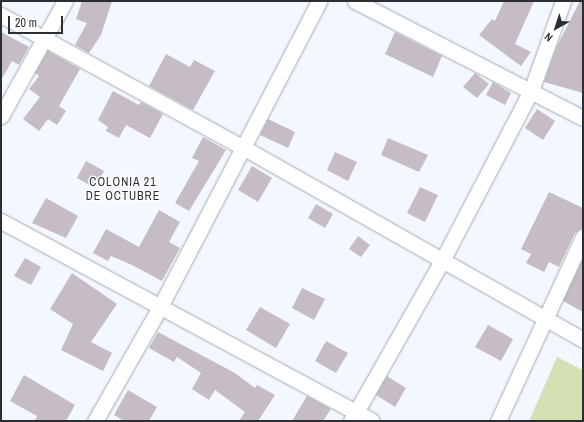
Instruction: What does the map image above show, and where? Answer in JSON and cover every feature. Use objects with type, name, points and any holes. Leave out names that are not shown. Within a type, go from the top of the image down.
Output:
[{"type":"street","points":[[1,116],[65,1]]},
{"type":"street","points":[[95,421],[160,307],[244,148],[319,1]]},
{"type":"street","points":[[356,1],[583,118]]},
{"type":"street","points":[[353,417],[443,259],[531,91],[563,1]]},
{"type":"street","points":[[1,15],[443,259],[583,340]]},
{"type":"street","points":[[1,221],[160,307],[353,417],[372,421]]},
{"type":"street","points":[[498,421],[583,237]]},
{"type":"green space","points":[[557,357],[583,370],[583,421],[529,421]]},
{"type":"building","points":[[82,1],[112,1],[101,35],[89,53],[75,45],[87,23],[76,19]]},
{"type":"building","points":[[504,1],[534,1],[515,44],[531,52],[521,66],[479,35],[492,19],[495,21]]},
{"type":"building","points":[[580,1],[583,1],[583,93],[544,82],[557,46]]},
{"type":"building","points":[[1,32],[29,47],[19,65],[12,61],[1,80]]},
{"type":"building","points":[[395,32],[442,56],[433,77],[385,54]]},
{"type":"building","points":[[48,51],[80,69],[59,106],[66,111],[57,125],[48,119],[39,131],[23,119],[40,97],[29,89],[39,76],[35,73]]},
{"type":"building","points":[[166,54],[190,67],[194,60],[215,71],[193,110],[149,86]]},
{"type":"building","points":[[475,73],[489,84],[477,98],[463,87]]},
{"type":"building","points":[[493,82],[511,93],[505,105],[486,95]]},
{"type":"building","points":[[113,91],[139,105],[141,102],[163,114],[150,138],[126,125],[119,138],[106,131],[108,127],[98,120]]},
{"type":"building","points":[[537,109],[555,121],[543,140],[525,128]]},
{"type":"building","points":[[268,119],[295,132],[288,148],[260,135]]},
{"type":"building","points":[[203,137],[226,150],[189,211],[175,203],[199,161],[192,158]]},
{"type":"building","points":[[388,138],[428,155],[419,172],[381,155]]},
{"type":"building","points":[[335,152],[357,162],[348,181],[327,170]]},
{"type":"building","points":[[86,161],[104,171],[95,188],[77,178]]},
{"type":"building","points":[[252,166],[272,178],[258,202],[238,190]]},
{"type":"building","points":[[420,187],[438,195],[425,222],[407,213]]},
{"type":"building","points":[[549,192],[583,208],[583,228],[575,233],[559,267],[549,262],[544,272],[526,263],[531,254],[521,249]]},
{"type":"building","points":[[46,198],[78,216],[66,238],[32,223]]},
{"type":"building","points":[[316,204],[333,214],[325,228],[308,218]]},
{"type":"building","points":[[159,210],[180,222],[169,242],[180,248],[162,281],[111,256],[108,261],[93,253],[106,229],[139,247]]},
{"type":"building","points":[[358,236],[370,245],[361,257],[349,249]]},
{"type":"building","points":[[25,258],[41,267],[31,285],[14,276]]},
{"type":"building","points":[[583,258],[583,312],[563,301]]},
{"type":"building","points":[[72,273],[117,304],[91,342],[112,353],[103,371],[61,350],[73,324],[50,309]]},
{"type":"building","points":[[302,288],[325,299],[314,320],[292,308]]},
{"type":"building","points":[[260,307],[290,324],[276,348],[246,330]]},
{"type":"building","points":[[488,325],[513,339],[501,361],[475,347]]},
{"type":"building","points":[[158,332],[235,373],[255,388],[257,385],[275,395],[258,421],[239,421],[245,412],[215,390],[209,400],[192,389],[201,373],[177,357],[174,362],[149,348]]},
{"type":"building","points":[[326,341],[348,353],[336,373],[315,361]]},
{"type":"building","points":[[24,375],[75,405],[66,421],[35,421],[37,416],[10,401]]},
{"type":"building","points":[[387,376],[406,388],[395,407],[376,395]]},
{"type":"building","points":[[128,390],[157,407],[149,421],[124,421],[114,415]]},
{"type":"building","points":[[307,396],[331,409],[323,421],[292,421]]},
{"type":"district","name":"COLONIA 21 DE OCTUBRE","points":[[123,190]]}]
